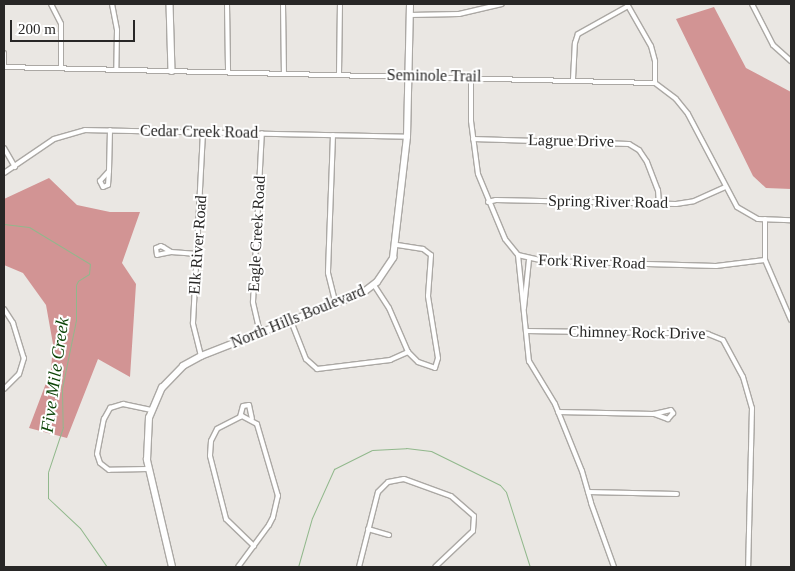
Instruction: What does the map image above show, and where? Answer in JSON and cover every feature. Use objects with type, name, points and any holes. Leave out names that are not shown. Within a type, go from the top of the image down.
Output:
[{"type":"street","points":[[51,4],[61,24],[61,68]]},
{"type":"street","points":[[112,4],[117,30],[116,69]]},
{"type":"street","points":[[170,4],[172,70]]},
{"type":"street","points":[[227,4],[228,72]]},
{"type":"street","points":[[283,4],[284,73]]},
{"type":"street","points":[[339,74],[340,4]]},
{"type":"street","name":"North Hills Boulevard","points":[[172,567],[148,469],[147,438],[151,410],[159,393],[174,374],[201,356],[336,304],[374,285],[391,264],[397,245],[407,137],[410,4]]},
{"type":"street","points":[[410,15],[459,14],[502,4]]},
{"type":"street","points":[[752,4],[772,45],[791,61]]},
{"type":"street","points":[[574,79],[578,34],[627,5],[652,49],[655,83],[672,95],[688,114],[725,187],[742,212],[765,220],[791,220]]},
{"type":"street","points":[[4,53],[4,67]]},
{"type":"street","name":"Seminole Trail","points":[[4,67],[574,79],[655,83]]},
{"type":"street","name":"Fork River Road","points":[[471,77],[473,138],[478,174],[488,202],[505,239],[518,254],[529,260],[716,266],[765,260]]},
{"type":"street","points":[[109,171],[110,130]]},
{"type":"street","name":"Cedar Creek Road","points":[[4,173],[58,136],[77,131],[110,130],[407,137]]},
{"type":"street","name":"Elk River Road","points":[[201,356],[192,322],[198,254],[203,132]]},
{"type":"street","name":"Eagle Creek Road","points":[[260,333],[253,302],[262,134]]},
{"type":"street","points":[[333,135],[328,273],[336,304]]},
{"type":"street","name":"Lagrue Drive","points":[[473,138],[629,144],[639,150],[647,162],[657,186],[659,204]]},
{"type":"street","points":[[4,148],[15,167]]},
{"type":"street","name":"Spring River Road","points":[[488,202],[496,200],[659,204],[694,201],[725,187]]},
{"type":"street","points":[[765,220],[765,260],[791,320]]},
{"type":"street","points":[[374,285],[389,308],[408,352],[415,360],[433,368],[437,364],[438,354],[428,296],[431,255],[423,249],[397,245]]},
{"type":"street","points":[[171,252],[198,254]]},
{"type":"street","points":[[518,254],[529,361],[558,412],[614,567]]},
{"type":"street","points":[[524,308],[529,260]]},
{"type":"street","points":[[4,309],[13,323],[24,358],[19,374],[4,389]]},
{"type":"street","points":[[291,321],[306,359],[319,369],[359,361],[390,360],[408,352]]},
{"type":"street","name":"Chimney Rock Drive","points":[[526,331],[708,334],[723,340],[745,381],[752,408],[748,567]]},
{"type":"street","points":[[148,469],[109,470],[100,463],[97,454],[104,419],[110,408],[123,404],[151,410]]},
{"type":"street","points":[[238,567],[254,546],[273,517],[278,496],[274,476],[252,419],[252,408],[247,405],[240,416],[217,429],[211,440],[210,456],[226,519],[254,546]]},
{"type":"street","points":[[558,412],[654,414]]},
{"type":"street","points":[[240,416],[252,419]]},
{"type":"street","points":[[359,567],[378,492],[388,482],[411,480],[451,496],[472,512],[475,526],[435,567]]},
{"type":"street","points":[[588,492],[676,494]]},
{"type":"street","points":[[368,529],[389,534]]},
{"type":"shaded area","points":[[714,7],[746,68],[791,92],[791,189],[766,188],[753,176],[676,19]]},
{"type":"shaded area","points":[[49,178],[77,205],[110,212],[140,212],[122,263],[136,284],[130,377],[98,359],[67,438],[29,428],[51,370],[53,344],[46,305],[23,273],[4,265],[4,199]]},
{"type":"waterway","name":"Five Mile Creek","points":[[4,224],[29,227],[90,264],[89,274],[78,281],[76,285],[76,320],[62,388],[63,427],[48,472],[48,498],[80,528],[107,567]]},
{"type":"waterway","name":"Five Mile Creek","points":[[298,567],[312,518],[334,469],[372,450],[406,448],[431,451],[500,485],[506,492],[530,567]]}]
